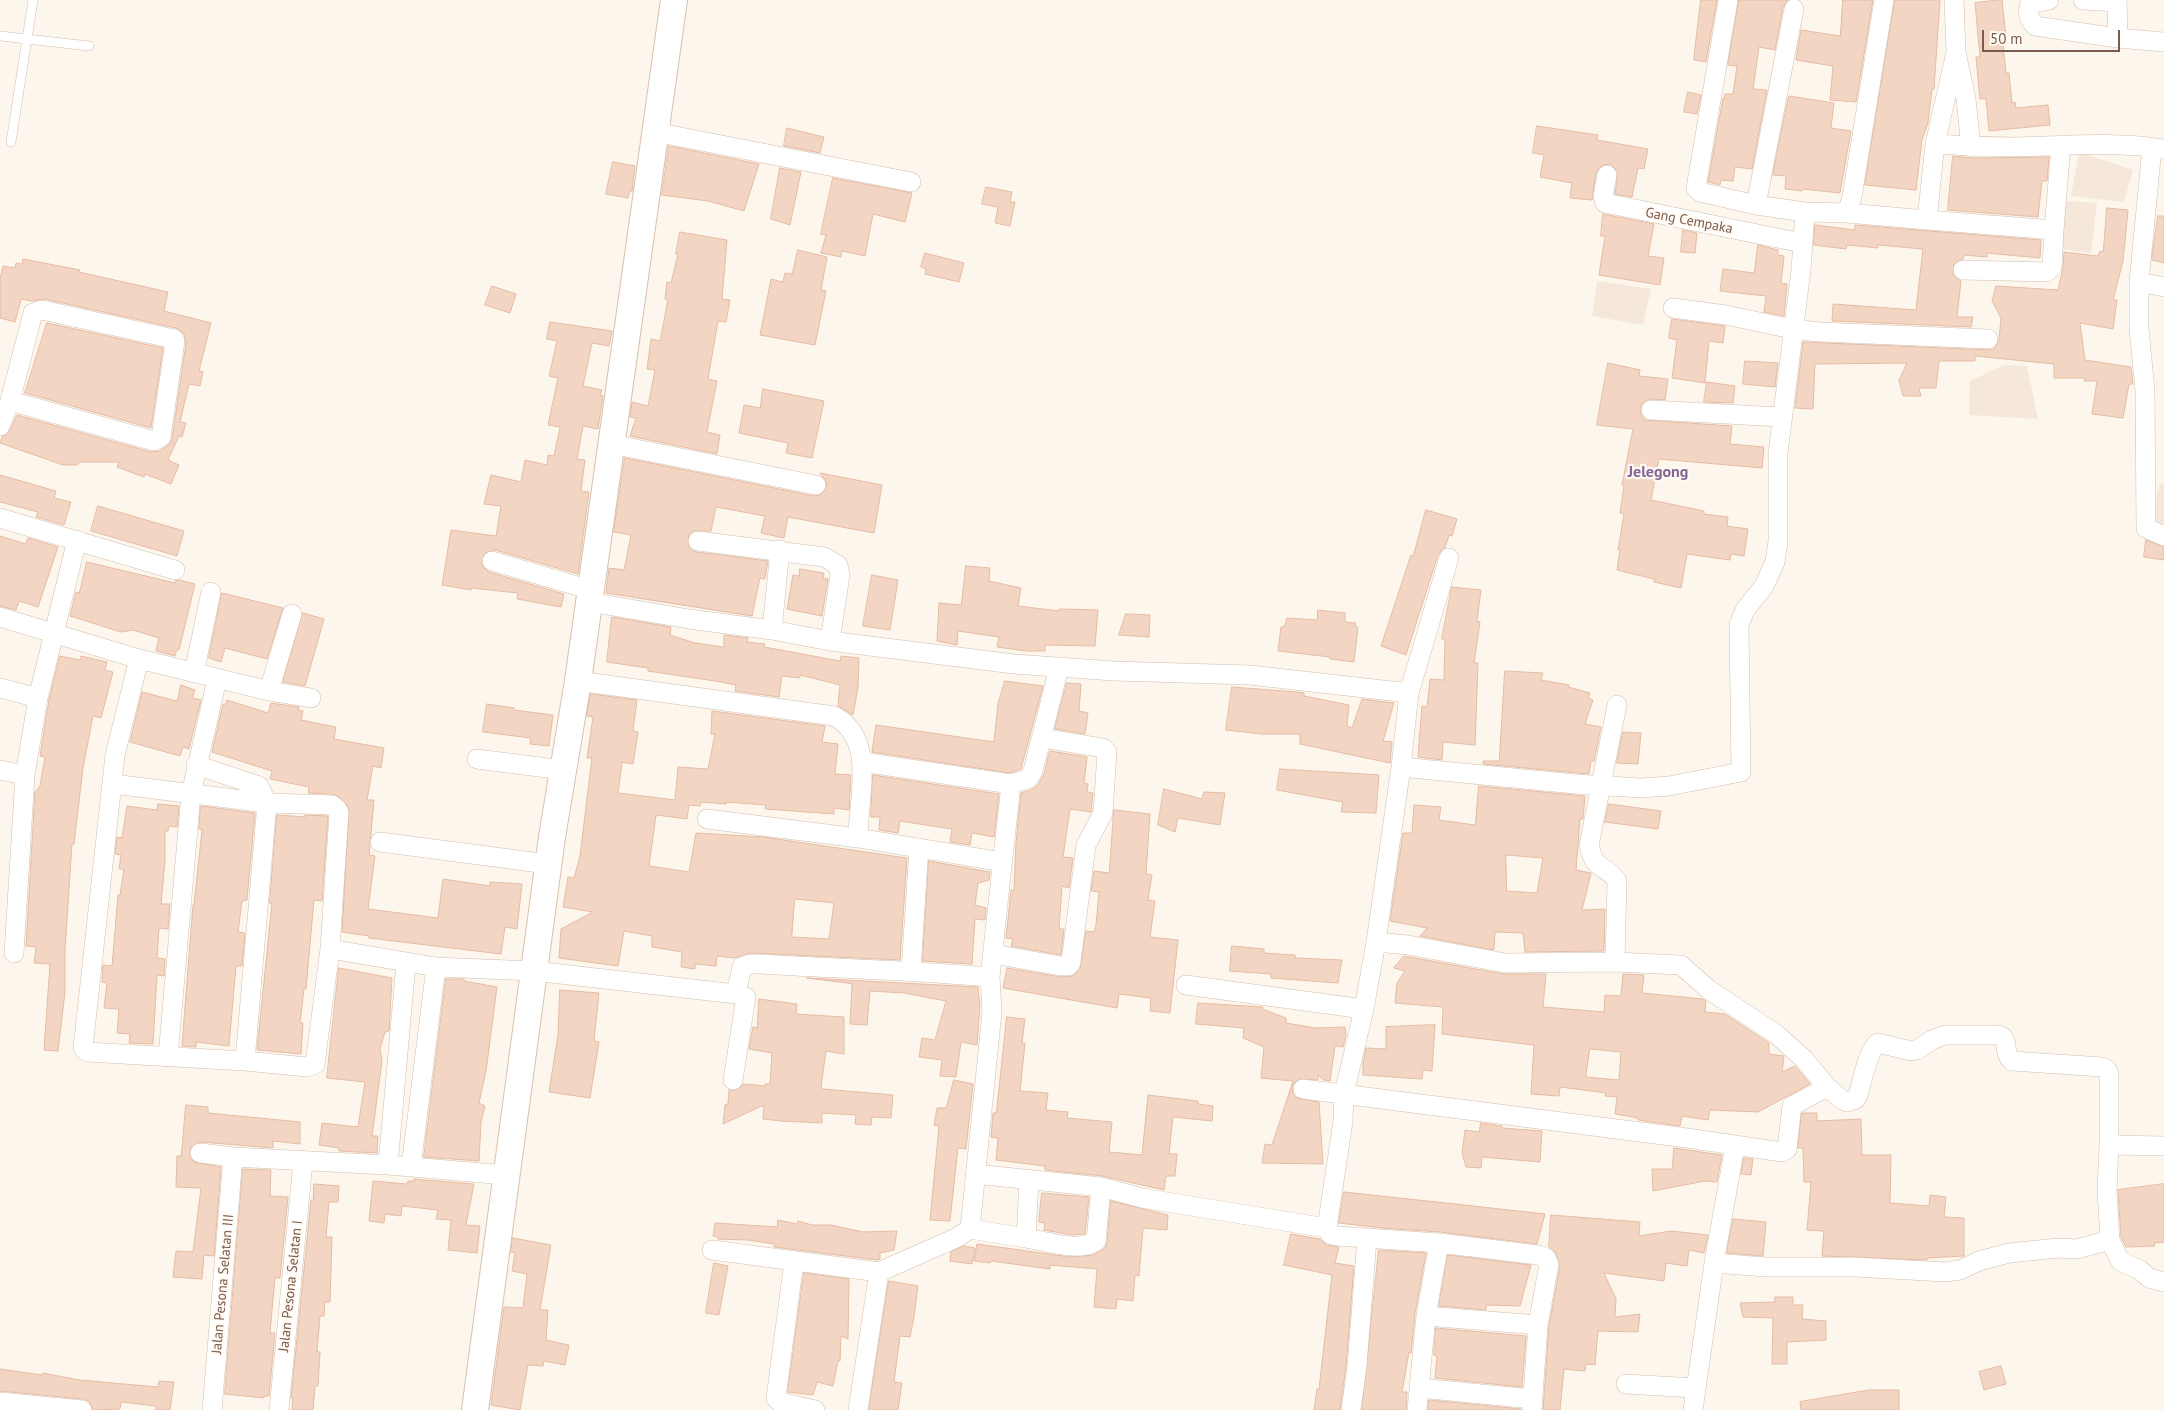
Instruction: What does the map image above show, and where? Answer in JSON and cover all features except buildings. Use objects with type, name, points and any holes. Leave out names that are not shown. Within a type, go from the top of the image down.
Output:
[{"type":"street","points":[[475,1410],[548,864],[578,681],[674,0]]},
{"type":"street","points":[[1847,213],[1852,197],[1884,0]]},
{"type":"street","points":[[1954,0],[1956,52],[1966,99],[1971,147]]},
{"type":"street","points":[[2049,0],[2030,3],[2027,11],[2029,19],[2035,26],[2118,38],[2164,42]]},
{"type":"street","points":[[2083,0],[2117,1],[2118,38]]},
{"type":"street","points":[[1728,1],[1696,182],[1696,188],[1700,192],[1756,205],[1805,212],[1847,213],[2054,230]]},
{"type":"street","points":[[1756,205],[1794,9]]},
{"type":"street","points":[[1927,220],[1935,144],[1956,52]]},
{"type":"street","points":[[654,132],[911,182]]},
{"type":"street","points":[[1935,144],[1971,147],[2093,144],[2158,149],[2139,282],[2139,329],[2145,400],[2146,528],[2164,536]]},
{"type":"street","points":[[1963,270],[2048,272],[2052,267],[2061,145]]},
{"type":"street","name":"Gang Cempaka","points":[[1607,175],[1603,196],[1606,203],[1802,243]]},
{"type":"street","points":[[1401,767],[1641,788],[1669,786],[1740,772],[1742,767],[1739,625],[1745,610],[1764,586],[1775,562],[1778,541],[1777,478],[1781,417],[1801,270],[1805,212]]},
{"type":"street","points":[[2139,282],[2164,287]]},
{"type":"street","points":[[1673,308],[1726,315],[1792,329],[1820,332],[1988,339]]},
{"type":"street","points":[[0,426],[10,401],[7,378],[33,313],[39,310],[174,339],[175,341],[161,436],[154,441],[10,401]]},
{"type":"street","points":[[1651,410],[1781,417]]},
{"type":"street","points":[[611,444],[816,485]]},
{"type":"street","points":[[0,518],[175,570]]},
{"type":"street","points":[[14,953],[25,775],[38,698],[77,540]]},
{"type":"street","points":[[698,541],[824,557],[838,565],[840,575],[830,641]]},
{"type":"street","points":[[772,630],[780,550]]},
{"type":"street","points":[[1419,1388],[1532,1404],[1538,1326],[1549,1264],[1546,1258],[1538,1255],[1439,1243],[1336,1236],[1330,1234],[1327,1228],[1343,1122],[1344,1094],[1364,1009],[1376,942],[1401,767],[1409,693],[1449,558]]},
{"type":"street","points":[[492,561],[590,596],[689,619],[772,630],[830,641],[1059,668],[1250,675],[1409,693]]},
{"type":"street","points":[[194,673],[211,592]]},
{"type":"street","points":[[269,691],[292,614]]},
{"type":"street","points":[[0,617],[139,660],[269,691],[311,698]]},
{"type":"street","points":[[113,784],[267,803],[332,806],[337,809],[339,813],[330,949],[315,1064],[307,1067],[245,1061],[87,1052],[83,1048],[115,755],[120,728],[139,660]]},
{"type":"street","points":[[862,762],[1011,784],[1030,776],[1042,738],[1059,668]]},
{"type":"street","points":[[168,1057],[191,794],[217,679]]},
{"type":"street","points":[[578,681],[834,716],[844,721],[857,740],[862,762],[858,838]]},
{"type":"street","points":[[0,688],[38,698]]},
{"type":"street","points":[[1615,962],[1618,880],[1612,874],[1597,866],[1592,858],[1589,845],[1617,705]]},
{"type":"street","points":[[993,954],[1061,966],[1068,966],[1071,962],[1086,845],[1103,813],[1107,752],[1103,748],[1042,738]]},
{"type":"street","points":[[477,759],[563,770]]},
{"type":"street","points":[[196,766],[259,786],[267,803],[245,1061]]},
{"type":"street","points":[[0,770],[25,775]]},
{"type":"street","points":[[970,1228],[992,1012],[990,977],[1011,784]]},
{"type":"street","points":[[708,819],[858,838],[1003,862]]},
{"type":"street","points":[[380,842],[548,864]]},
{"type":"street","points":[[911,970],[919,848]]},
{"type":"street","points":[[1376,942],[1408,945],[1505,963],[1615,962],[1681,965],[1708,989],[1776,1034],[1804,1060],[1827,1087],[1841,1100],[1847,1102],[1856,1099],[1874,1045],[1878,1043],[1911,1051],[1917,1050],[1932,1040],[1945,1035],[2001,1036],[2005,1040],[2007,1056],[2012,1061],[2102,1067],[2107,1070],[2109,1083],[2107,1192],[2110,1240],[2120,1261],[2140,1270],[2149,1278],[2164,1282]]},
{"type":"street","points":[[330,949],[436,967],[534,971],[736,994],[746,997],[733,1080]]},
{"type":"street","points":[[388,1165],[406,963]]},
{"type":"street","points":[[736,994],[742,967],[750,964],[836,969],[911,970],[990,977]]},
{"type":"street","points":[[411,1167],[436,967]]},
{"type":"street","points":[[1186,985],[1364,1009]]},
{"type":"street","points":[[1303,1090],[1687,1138],[1782,1152],[1787,1149],[1792,1106],[1827,1087]]},
{"type":"street","points":[[2109,1145],[2164,1146]]},
{"type":"street","points":[[1693,1410],[1714,1264],[1735,1146]]},
{"type":"street","points":[[200,1153],[303,1162],[388,1165],[506,1176]]},
{"type":"street","name":"Jalan Pesona Selatan III","points":[[212,1410],[233,1157]]},
{"type":"street","name":"Jalan Pesona Selatan I","points":[[279,1410],[303,1162]]},
{"type":"street","points":[[975,1174],[1101,1187],[1142,1198],[1327,1228]]},
{"type":"street","points":[[1026,1238],[1029,1181]]},
{"type":"street","points":[[712,1250],[879,1272],[956,1238],[970,1228],[1084,1247],[1096,1241],[1101,1187]]},
{"type":"street","points":[[1351,1410],[1357,1366],[1367,1239]]},
{"type":"street","points":[[1714,1264],[1766,1267],[1855,1267],[1945,1272],[1960,1270],[2010,1253],[2058,1248],[2077,1249],[2110,1240]]},
{"type":"street","points":[[1417,1410],[1426,1316],[1439,1243]]},
{"type":"street","points":[[794,1261],[776,1396],[780,1402],[815,1410]]},
{"type":"street","points":[[858,1410],[879,1272]]},
{"type":"street","points":[[1426,1316],[1538,1326]]},
{"type":"street","points":[[1626,1384],[1695,1388]]},
{"type":"street","points":[[0,1402],[82,1410]]},
{"type":"lane","points":[[11,142],[33,0]]},
{"type":"lane","points":[[0,36],[89,46]]},
{"type":"shaded area","points":[[2079,152],[2133,170],[2124,202],[2071,196]]},
{"type":"shaded area","points":[[2066,201],[2097,203],[2091,253],[2061,249]]},
{"type":"shaded area","points":[[1597,281],[1651,289],[1643,325],[1592,316]]},
{"type":"shaded area","points":[[2004,365],[2027,366],[2038,419],[1969,415],[1970,381]]},
{"type":"shaded area","points":[[2160,483],[2164,484],[2164,528],[2150,524]]},
{"type":"district","name":"Jelegong","points":[[1658,472]]}]
